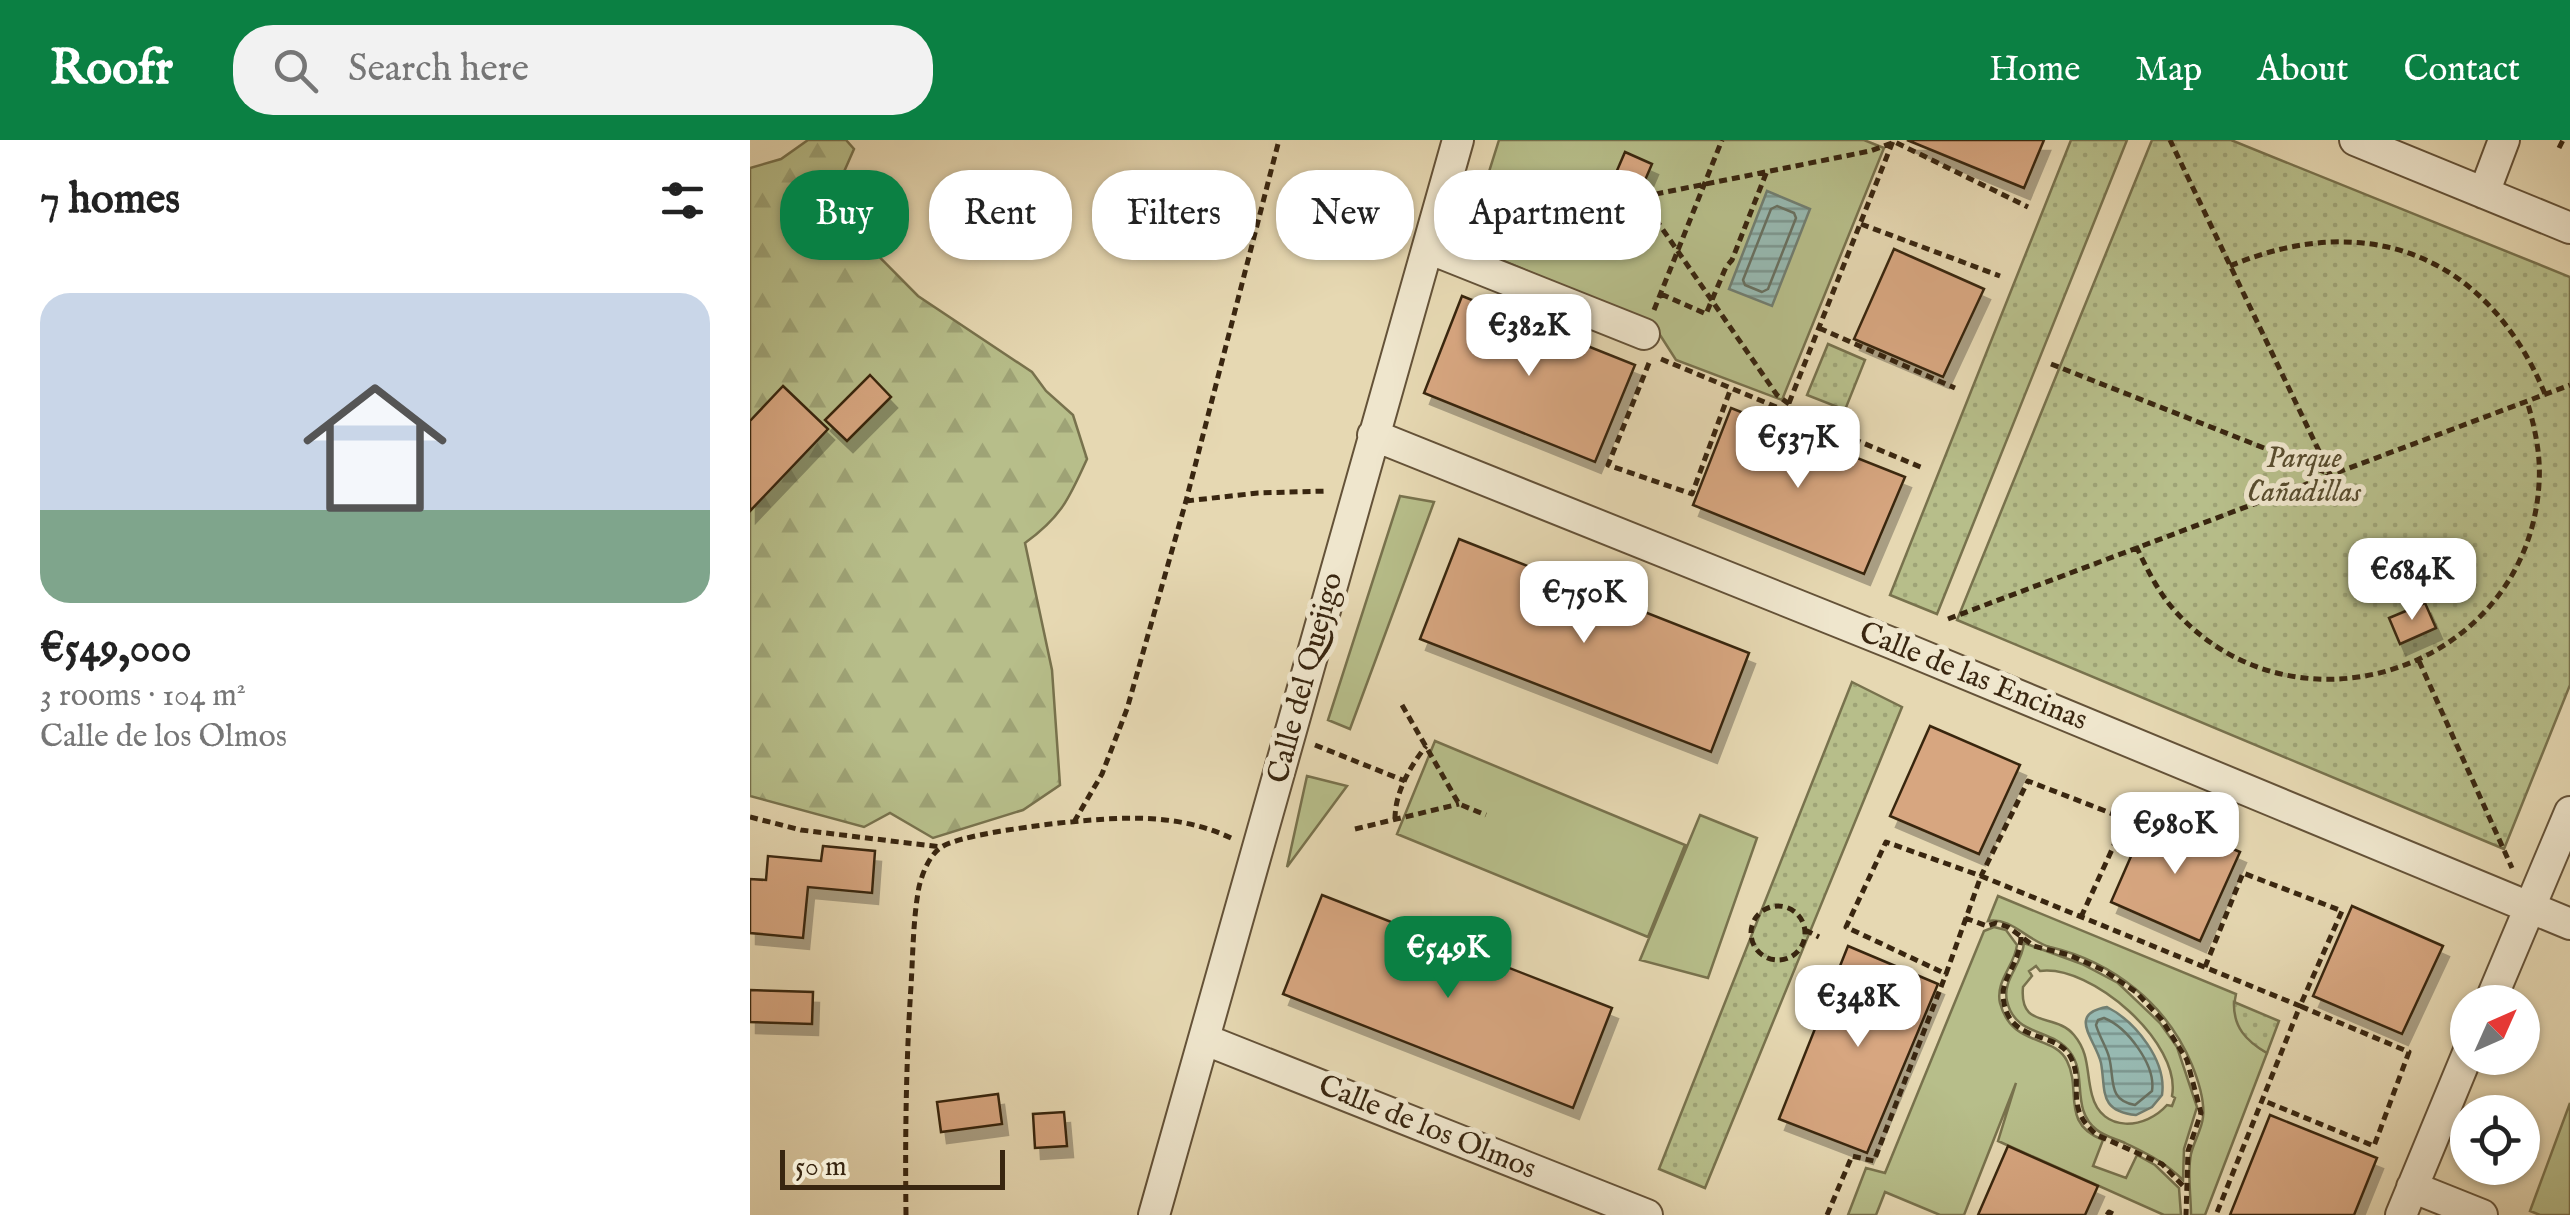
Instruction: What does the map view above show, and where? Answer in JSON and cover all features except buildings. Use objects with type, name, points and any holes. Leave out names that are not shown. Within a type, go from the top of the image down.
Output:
[{"type":"street","name":"Calle del Quejigo","points":[[1154,1215],[1458,140]]},
{"type":"street","points":[[2356,140],[2570,228]]},
{"type":"street","points":[[2484,192],[2504,140]]},
{"type":"street","points":[[1428,248],[1644,334]]},
{"type":"street","name":"Calle de las Encinas","points":[[1373,435],[1894,644],[2570,924]]},
{"type":"street","points":[[2498,985],[2570,812]]},
{"type":"street","name":"Calle de los Olmos","points":[[1206,1040],[1648,1215]]},
{"type":"street","points":[[2459,1075],[2406,1201],[2482,1215]]},
{"type":"path","points":[[1074,822],[1102,774],[1127,708],[1186,501],[1279,140]]},
{"type":"path","points":[[1644,334],[1722,140]]},
{"type":"path","points":[[2170,140],[2330,474]]},
{"type":"path","points":[[2559,148],[2563,140]]},
{"type":"path","points":[[1788,407],[1893,141]]},
{"type":"path","points":[[1788,407],[1648,208],[1651,195],[1870,150],[1893,141],[2028,206]]},
{"type":"path","points":[[1660,294],[1706,314],[1767,171]]},
{"type":"path","points":[[1862,224],[2000,276]]},
{"type":"path","points":[[2230,266],[2280,248],[2332,240],[2366,243],[2434,264],[2464,282],[2514,332],[2545,394]]},
{"type":"path","points":[[1820,328],[1955,388]]},
{"type":"path","points":[[1731,388],[1692,494],[1608,464],[1652,356],[1788,407],[1923,468]]},
{"type":"path","points":[[2051,364],[2330,474]]},
{"type":"path","points":[[1948,618],[2570,385]]},
{"type":"path","points":[[2136,546],[2152,580],[2175,611],[2203,637],[2253,664],[2308,679],[2346,680],[2383,674],[2419,661],[2443,648],[2486,611],[2518,565],[2540,484],[2537,442],[2527,401]]},
{"type":"path","points":[[1186,501],[1360,486]]},
{"type":"path","points":[[2419,661],[2531,910]]},
{"type":"path","points":[[1402,705],[1459,804]]},
{"type":"path","points":[[1290,735],[1404,781]]},
{"type":"path","points":[[1395,819],[1404,781],[1426,746]]},
{"type":"path","points":[[1828,1215],[1852,1156],[1874,1162],[1982,876],[2028,780],[2126,819],[2081,916]]},
{"type":"path","points":[[1355,829],[1459,804],[1486,815]]},
{"type":"path","points":[[906,1215],[906,1076],[913,947],[919,884],[928,862],[941,847],[956,840],[1124,816],[1170,818],[1212,829],[1258,850]]},
{"type":"path","points":[[750,817],[800,830],[941,847]]},
{"type":"path","points":[[1946,974],[1846,927],[1886,842],[1982,876],[2409,1052],[2374,1146],[2262,1100]]},
{"type":"path","points":[[2205,967],[2243,873],[2342,911],[2216,1215]]},
{"type":"path","points":[[1805,930],[1804,943],[1792,956],[1767,958],[1754,946],[1752,926],[1760,914],[1776,906],[1794,911],[1805,930],[1819,938]]},
{"type":"path","points":[[1966,918],[1986,926],[1996,923],[2008,927],[2034,946],[2084,960],[2119,980],[2162,1020],[2195,1082],[2201,1114],[2188,1152],[2186,1215]]},
{"type":"path","points":[[1740,920],[1752,926]]},
{"type":"path","points":[[2021,937],[2019,959],[2004,984],[2003,994],[2012,1020],[2028,1034],[2051,1042],[2069,1055],[2075,1074],[2077,1107],[2088,1128],[2162,1164],[2186,1191]]},
{"type":"green space","points":[[808,140],[846,140],[854,149],[845,170],[780,170],[780,260],[882,260],[918,296],[1032,372],[1073,415],[1087,459],[1063,506],[1025,543],[1052,670],[1060,785],[1023,810],[933,838],[890,813],[864,827],[750,796],[750,168],[781,159]]},
{"type":"green space","points":[[1499,140],[1864,140],[1884,148],[1782,400],[1676,360],[1653,324],[1502,260],[1661,260],[1661,170],[1490,170]]},
{"type":"green space","points":[[2071,140],[2127,140],[1937,614],[1890,595]]},
{"type":"green space","name":"Parque Cañadillas","points":[[2152,140],[2231,140],[2570,277],[2570,685],[2504,849],[1957,620]]},
{"type":"green space","points":[[1828,344],[1865,360],[1845,410],[1807,395]]},
{"type":"green space","points":[[1400,496],[1434,502],[1350,729],[1328,720]]},
{"type":"green space","points":[[1852,682],[1902,707],[1705,1188],[1659,1169]]},
{"type":"green space","points":[[1435,741],[1685,845],[1648,937],[1397,834]]},
{"type":"green space","points":[[1307,776],[1347,786],[1287,867]]},
{"type":"green space","points":[[1700,815],[1757,838],[1708,978],[1640,960]]},
{"type":"green space","points":[[1998,896],[2236,994],[2235,1012],[2241,1028],[2267,1053],[2205,1215],[2191,1215],[2190,1161],[2203,1110],[2197,1077],[2181,1043],[2153,1005],[2116,975],[2042,944],[2012,926],[1988,921]]},
{"type":"green space","points":[[1994,927],[2006,930],[2017,945],[2000,987],[2000,1003],[2014,1027],[2053,1047],[2067,1061],[2081,1125],[2103,1140],[2093,1166],[2126,1178],[2137,1155],[2155,1165],[2179,1188],[2181,1215],[2164,1215],[1998,1141],[2016,1083],[1964,1215],[1940,1215],[1885,1192],[1876,1215],[1848,1215],[1866,1168],[1885,1173],[1984,931]]},
{"type":"green space","points":[[2024,943],[2082,964],[2118,983],[2160,1023],[2177,1047],[2197,1107],[2184,1149],[2183,1180],[2155,1159],[2097,1130],[2084,1112],[2078,1071],[2070,1052],[2054,1039],[2026,1027],[2011,1013],[2007,986]],"holes":[[[2036,966],[2040,971],[2061,972],[2084,980],[2129,1011],[2163,1053],[2175,1098],[2172,1106],[2167,1105],[2148,1119],[2125,1124],[2115,1122],[2097,1108],[2079,1042],[2066,1028],[2032,1015],[2023,1000],[2023,987],[2032,976],[2029,971]]]},
{"type":"green space","points":[[2234,1002],[2279,1021],[2267,1053],[2242,1032]]},
{"type":"green space","points":[[2570,1103],[2570,1215],[2530,1211]]},
{"type":"water","points":[[1767,191],[1810,209],[1772,306],[1729,289]]},
{"type":"water","points":[[2107,1007],[2138,1032],[2160,1069],[2162,1095],[2152,1107],[2136,1115],[2115,1109],[2106,1098],[2101,1063],[2087,1029],[2088,1015]]}]
